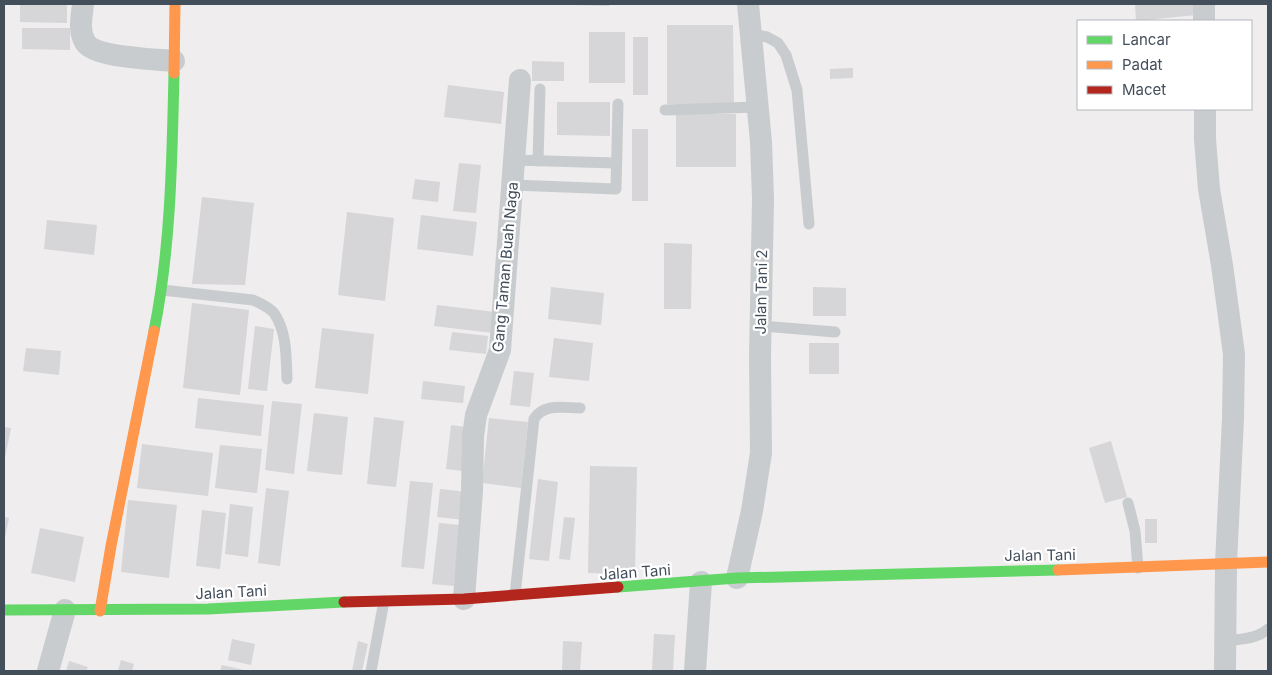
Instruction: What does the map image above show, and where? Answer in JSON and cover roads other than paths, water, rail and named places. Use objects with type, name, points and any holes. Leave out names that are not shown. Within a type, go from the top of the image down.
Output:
[{"type":"main road","points":[[100,610],[162,290],[172,165],[175,4]]},
{"type":"main road","name":"Jalan Tani","points":[[4,610],[208,609],[464,598],[737,578],[1138,568],[1268,562]]},
{"type":"street","points":[[83,4],[81,32],[88,47],[102,54],[174,61]]},
{"type":"street","name":"Jalan Tani 2","points":[[737,578],[752,511],[761,453],[760,326],[763,199],[761,142],[748,4]]},
{"type":"street","points":[[1204,4],[1204,20]]},
{"type":"street","name":"Gang Taman Buah Naga","points":[[464,598],[472,491],[473,436],[476,415],[500,350],[520,80]]},
{"type":"street","points":[[1205,110],[1209,189],[1234,354],[1226,563],[1226,671]]},
{"type":"street","points":[[695,671],[701,582]]},
{"type":"street","points":[[48,671],[65,610]]},
{"type":"lane","points":[[751,34],[767,37],[778,43],[786,55],[797,90],[809,224]]},
{"type":"lane","points":[[538,161],[540,89]]},
{"type":"lane","points":[[513,185],[616,189],[618,104]]},
{"type":"lane","points":[[665,110],[758,107]]},
{"type":"lane","points":[[514,160],[616,163]]},
{"type":"lane","points":[[162,290],[253,300],[265,306],[273,312],[286,341],[287,378]]},
{"type":"lane","points":[[760,326],[835,332]]},
{"type":"lane","points":[[515,595],[534,419],[538,413],[546,408],[580,408]]},
{"type":"lane","points":[[1128,503],[1134,531],[1138,568]]},
{"type":"lane","points":[[371,671],[384,600]]},
{"type":"lane","points":[[1226,641],[1252,638],[1268,629]]}]
